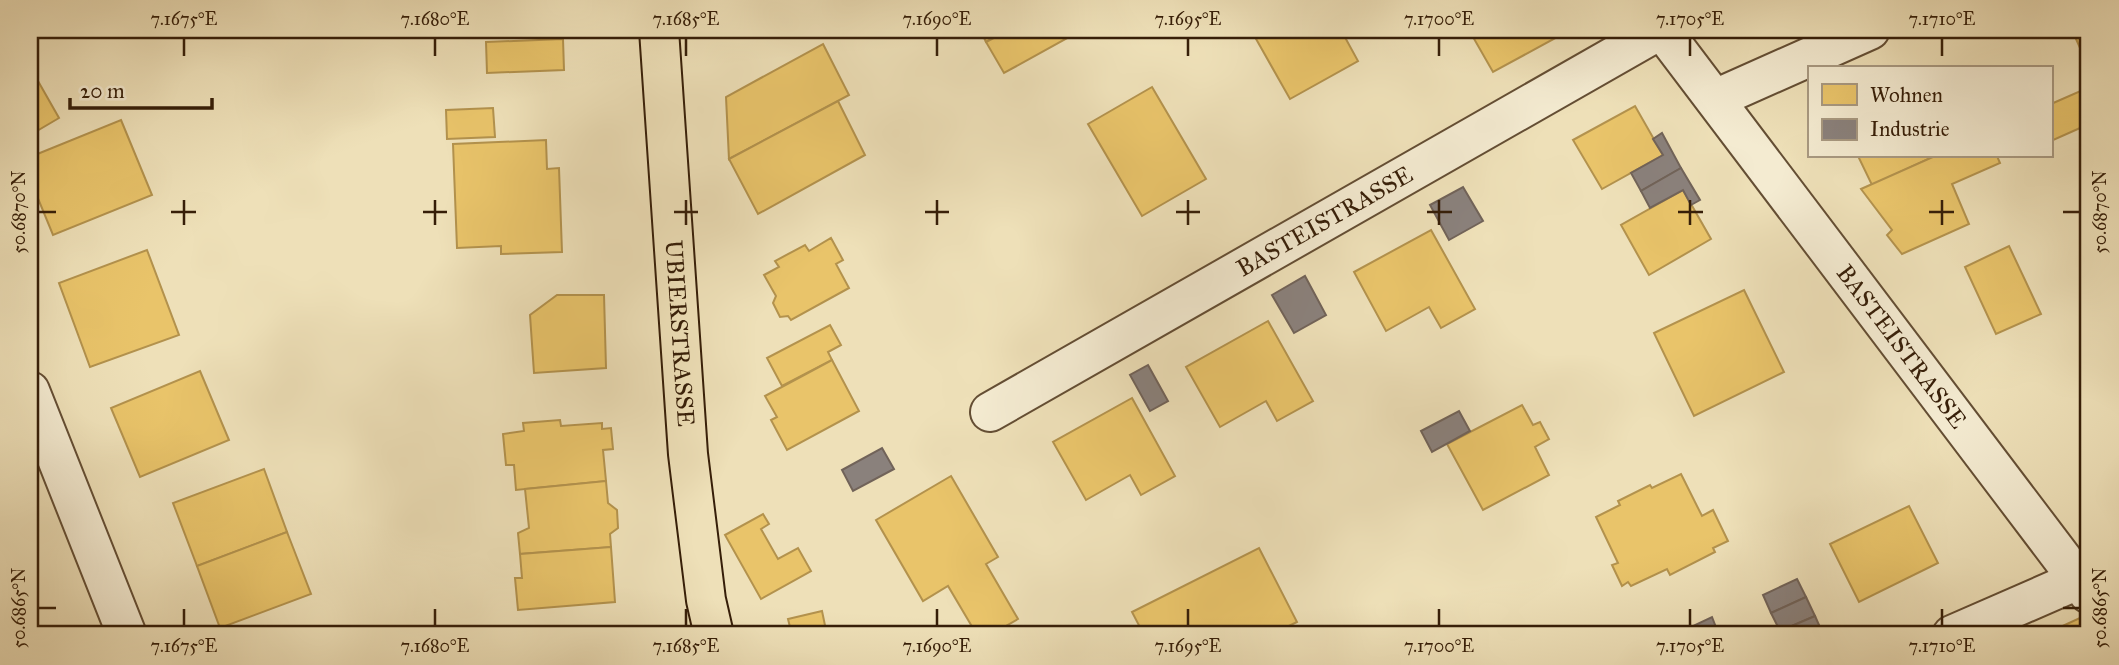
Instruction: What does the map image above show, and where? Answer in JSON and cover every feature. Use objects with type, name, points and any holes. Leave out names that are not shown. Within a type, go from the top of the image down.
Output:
[{"type":"main road","name":"UBIERSTRASSE","points":[[659,30],[688,454],[706,600],[714,635]]},
{"type":"street","name":"BASTEISTRASSE","points":[[990,412],[1661,30],[2085,587]]},
{"type":"street","points":[[1715,99],[1870,30]]},
{"type":"street","points":[[30,391],[127,635]]},
{"type":"street","points":[[1952,635],[2085,587]]},
{"type":"building: Wohnen","points":[[980,30],[1009,30],[986,42]]},
{"type":"building: Wohnen","points":[[1009,30],[1080,31],[1004,73],[986,42]]},
{"type":"building: Wohnen","points":[[1251,30],[1341,30],[1358,61],[1290,99]]},
{"type":"building: Wohnen","points":[[1469,30],[1570,30],[1493,72]]},
{"type":"building: Wohnen","points":[[2072,30],[2089,30],[2089,68]]},
{"type":"building: Wohnen","points":[[563,39],[564,70],[487,73],[486,42]]},
{"type":"building: Wohnen","points":[[823,44],[849,95],[729,159],[726,97]]},
{"type":"building: Wohnen","points":[[38,81],[59,118],[30,135],[30,86]]},
{"type":"building: Wohnen","points":[[1152,87],[1206,179],[1142,216],[1088,124]]},
{"type":"building: Wohnen","points":[[2085,89],[2089,99],[2089,124],[2052,141],[2052,104]]},
{"type":"building: Wohnen","points":[[838,101],[865,155],[758,214],[729,159]]},
{"type":"building: Wohnen","points":[[1635,106],[1663,155],[1602,189],[1573,140]]},
{"type":"building: Wohnen","points":[[493,108],[495,137],[447,139],[446,110]]},
{"type":"building: Wohnen","points":[[121,120],[152,195],[53,235],[30,179],[30,157]]},
{"type":"building: Wohnen","points":[[546,140],[547,169],[559,168],[562,252],[501,254],[501,246],[457,248],[453,144]]},
{"type":"building: Wohnen","points":[[1859,158],[1931,158],[1872,185]]},
{"type":"building: Wohnen","points":[[1931,158],[1998,158],[2000,163],[1952,184],[1969,224],[1902,254],[1887,235],[1892,230],[1861,189]]},
{"type":"building: Wohnen","points":[[1683,190],[1711,239],[1649,275],[1621,225]]},
{"type":"building: Wohnen","points":[[1431,230],[1475,309],[1441,328],[1429,307],[1386,331],[1354,272]]},
{"type":"building: Wohnen","points":[[831,238],[843,260],[836,264],[849,288],[791,320],[788,316],[780,317],[773,303],[776,296],[764,275],[779,267],[775,261],[805,245],[809,251]]},
{"type":"building: Wohnen","points":[[2009,246],[2041,314],[1996,334],[1965,267]]},
{"type":"building: Wohnen","points":[[147,250],[179,335],[90,367],[59,283]]},
{"type":"building: Wohnen","points":[[1744,290],[1784,372],[1694,416],[1654,333]]},
{"type":"building: Wohnen","points":[[557,295],[604,295],[606,368],[534,373],[530,315]]},
{"type":"building: Wohnen","points":[[1268,321],[1313,401],[1277,421],[1266,401],[1220,427],[1186,367]]},
{"type":"building: Wohnen","points":[[830,325],[841,345],[828,352],[832,360],[782,386],[767,358]]},
{"type":"building: Wohnen","points":[[832,360],[859,411],[787,450],[771,420],[777,417],[765,396]]},
{"type":"building: Wohnen","points":[[200,371],[229,440],[140,477],[111,408]]},
{"type":"building: Wohnen","points":[[1132,398],[1175,476],[1141,495],[1130,475],[1086,500],[1053,442]]},
{"type":"building: Wohnen","points":[[1522,405],[1533,425],[1540,422],[1549,439],[1535,447],[1549,475],[1483,510],[1447,444]]},
{"type":"building: Wohnen","points":[[560,420],[561,426],[602,423],[602,429],[611,428],[613,449],[603,450],[606,481],[516,490],[514,465],[506,465],[503,434],[524,431],[523,423]]},
{"type":"building: Wohnen","points":[[264,469],[287,532],[197,566],[173,503]]},
{"type":"building: Wohnen","points":[[1681,474],[1702,516],[1713,510],[1728,541],[1713,548],[1715,552],[1670,575],[1667,569],[1631,586],[1628,582],[1622,586],[1612,565],[1618,563],[1596,517],[1620,505],[1618,501],[1650,485],[1652,488]]},
{"type":"building: Wohnen","points":[[951,476],[998,557],[986,564],[1018,619],[990,635],[977,635],[948,586],[923,601],[876,520]]},
{"type":"building: Wohnen","points":[[606,481],[608,503],[617,510],[618,528],[610,534],[611,547],[520,554],[518,533],[529,528],[525,489]]},
{"type":"building: Wohnen","points":[[1909,506],[1938,563],[1859,602],[1830,544]]},
{"type":"building: Wohnen","points":[[763,514],[769,524],[761,529],[778,559],[798,548],[811,571],[761,599],[725,535]]},
{"type":"building: Wohnen","points":[[287,532],[311,594],[220,628],[197,566]]},
{"type":"building: Wohnen","points":[[611,547],[615,602],[518,610],[515,578],[522,578],[520,554]]},
{"type":"building: Wohnen","points":[[1259,548],[1297,622],[1270,635],[1144,635],[1132,612]]},
{"type":"building: Wohnen","points":[[822,611],[827,635],[767,633],[790,627],[788,619]]},
{"type":"building: Wohnen","points":[[2082,617],[2089,628],[2089,635],[2043,635]]},
{"type":"building: Industrie","points":[[1662,133],[1681,168],[1641,191],[1631,173],[1663,155],[1653,139]]},
{"type":"building: Industrie","points":[[1681,168],[1700,200],[1691,205],[1683,190],[1650,208],[1641,191]]},
{"type":"building: Industrie","points":[[1463,187],[1483,221],[1449,240],[1430,205]]},
{"type":"building: Industrie","points":[[1305,276],[1326,315],[1294,333],[1272,295]]},
{"type":"building: Industrie","points":[[1148,365],[1168,401],[1150,411],[1130,375]]},
{"type":"building: Industrie","points":[[1459,411],[1470,431],[1432,452],[1421,431]]},
{"type":"building: Industrie","points":[[882,448],[894,469],[853,491],[842,470]]},
{"type":"building: Industrie","points":[[1797,579],[1806,597],[1771,613],[1763,595]]},
{"type":"building: Industrie","points":[[1806,597],[1815,616],[1780,631],[1771,613]]},
{"type":"building: Industrie","points":[[1815,616],[1823,634],[1782,635],[1780,631]]},
{"type":"building: Industrie","points":[[1712,617],[1719,635],[1676,634]]}]
